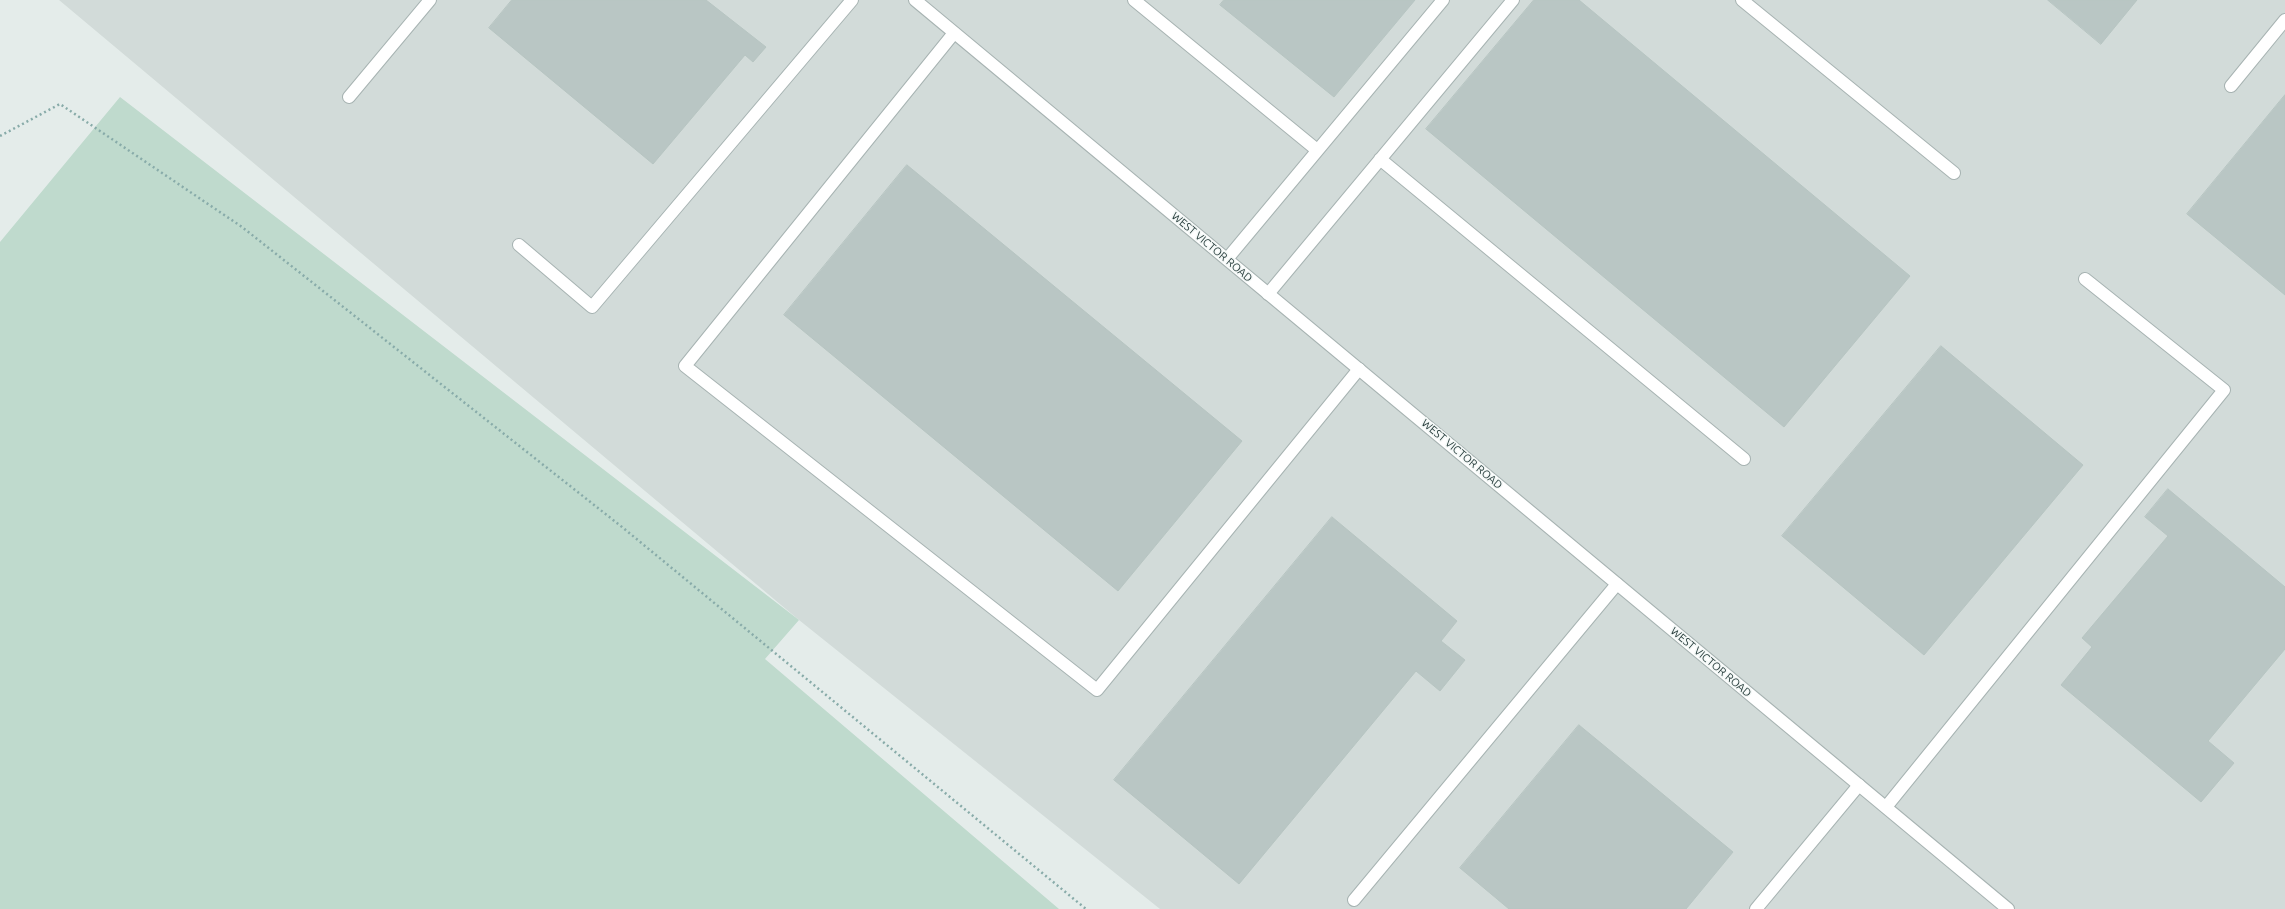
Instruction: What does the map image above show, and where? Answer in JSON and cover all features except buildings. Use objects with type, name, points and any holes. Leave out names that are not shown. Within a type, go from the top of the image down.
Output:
[{"type":"street","points":[[349,97],[430,0]]},
{"type":"street","points":[[519,245],[592,307],[852,0]]},
{"type":"street","name":"WEST VICTOR ROAD","points":[[915,0],[2008,909]]},
{"type":"street","points":[[1134,0],[1317,150]]},
{"type":"street","points":[[1227,259],[1443,0]]},
{"type":"street","points":[[1268,294],[1513,0]]},
{"type":"street","points":[[1742,0],[1954,172]]},
{"type":"street","points":[[2231,86],[2285,20]]},
{"type":"street","points":[[954,33],[685,366],[1097,690],[1359,369]]},
{"type":"street","points":[[1380,159],[1744,459]]},
{"type":"street","points":[[1886,807],[2224,390],[2085,279]]},
{"type":"street","points":[[1354,900],[1617,584]]},
{"type":"street","points":[[1756,909],[1859,785]]},
{"type":"path","points":[[0,136],[60,104],[242,227],[622,527],[1086,909]]},
{"type":"shaded area","points":[[59,0],[2285,0],[2285,909],[1160,909],[799,620]]},
{"type":"green space","points":[[120,97],[799,620],[765,659],[1059,909],[0,909],[0,242]]}]
